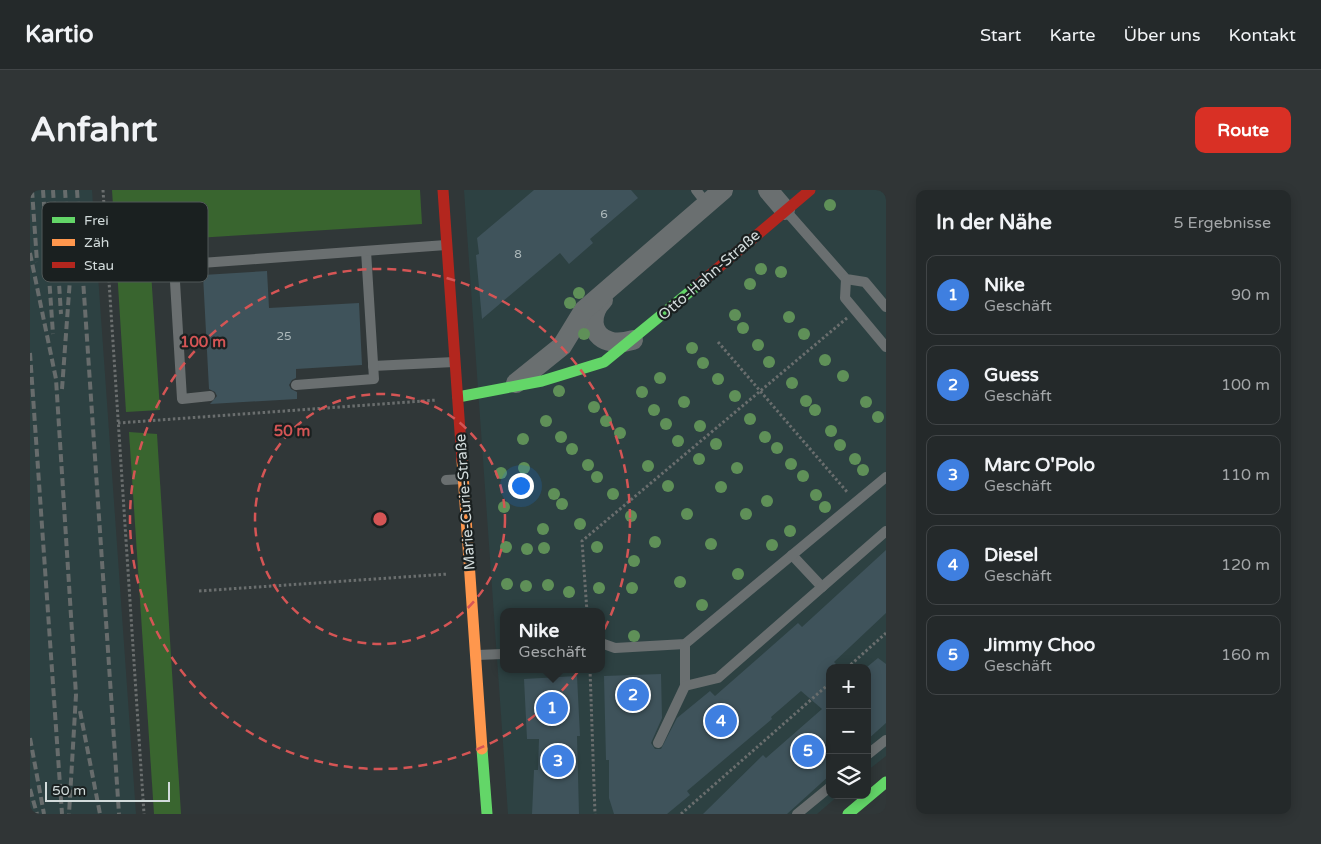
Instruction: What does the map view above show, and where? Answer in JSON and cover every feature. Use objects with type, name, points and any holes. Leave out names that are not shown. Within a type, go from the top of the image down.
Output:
[{"type":"street","name":"Marie-Curie-Straße","points":[[443,190],[487,814]]},
{"type":"street","name":"Otto-Hahn-Straße","points":[[514,385],[562,346],[584,310],[614,284],[702,197],[723,190]]},
{"type":"street","points":[[768,190],[785,210]]},
{"type":"street","name":"Otto-Hahn-Straße","points":[[458,397],[542,381],[604,362],[634,340],[810,190]]},
{"type":"street","name":"Otto-Hahn-Straße","points":[[614,284],[598,305],[593,324],[597,333],[611,342],[634,340]]},
{"type":"street","points":[[848,814],[885,785]]},
{"type":"lane","points":[[785,210],[846,279],[865,282],[886,307]]},
{"type":"lane","points":[[208,263],[447,245]]},
{"type":"lane","points":[[296,385],[374,379],[366,251]]},
{"type":"lane","points":[[846,279],[845,298],[886,347]]},
{"type":"lane","points":[[175,282],[182,399],[210,396]]},
{"type":"lane","points":[[373,366],[455,362]]},
{"type":"lane","points":[[605,644],[615,648],[685,644],[886,478]]},
{"type":"lane","points":[[446,480],[464,479]]},
{"type":"lane","points":[[685,686],[718,678],[886,531]]},
{"type":"lane","points":[[792,555],[822,587]]},
{"type":"lane","points":[[658,743],[685,686],[685,644]]},
{"type":"lane","points":[[476,655],[500,654]]},
{"type":"lane","points":[[868,754],[886,740]]},
{"type":"lane","points":[[797,814],[826,789]]},
{"type":"path","points":[[109,282],[144,814]]},
{"type":"path","points":[[587,608],[582,541],[855,311]]},
{"type":"path","points":[[718,342],[856,502]]},
{"type":"path","points":[[118,423],[458,397]]},
{"type":"path","points":[[199,591],[454,573]]},
{"type":"path","points":[[851,664],[886,633]]},
{"type":"path","points":[[590,673],[595,814]]},
{"type":"path","points":[[681,814],[826,687]]},
{"type":"shaded area","points":[[30,190],[92,190],[93,202],[42,202],[42,282],[98,282],[136,814],[30,814]]},
{"type":"shaded area","points":[[464,190],[886,190],[886,756],[871,768],[871,664],[826,664],[826,799],[834,799],[817,814],[508,814]]},
{"type":"green space","points":[[112,190],[420,190],[422,224],[208,237],[208,202],[113,202]]},
{"type":"green space","points":[[118,282],[152,282],[160,410],[126,412]]},
{"type":"green space","points":[[129,432],[157,434],[181,814],[154,814]]},
{"type":"building","points":[[534,190],[631,190],[638,198],[590,239],[593,243],[569,264],[560,253],[482,319],[476,255],[479,254],[477,238]]},
{"type":"building","points":[[267,271],[269,308],[359,303],[362,365],[296,369],[296,378],[289,385],[291,389],[297,392],[297,399],[210,404],[217,396],[215,392],[209,389],[203,282],[208,282],[208,275]]},
{"type":"building","points":[[886,550],[886,613],[834,662],[836,664],[826,664],[826,779],[787,814],[703,814],[763,755],[766,758],[822,709],[801,691],[771,717],[772,719],[687,791],[690,795],[667,814],[614,814],[609,798],[609,760],[606,760],[604,676],[661,674],[662,718],[651,743],[655,749],[661,749],[677,718],[710,691],[715,696],[798,623],[802,627]]},
{"type":"building","points":[[878,658],[886,664],[886,723],[871,736],[871,664]]},
{"type":"building","points":[[577,676],[580,736],[577,736],[579,814],[532,814],[534,770],[538,770],[539,739],[527,739],[524,679]]},
{"type":"railway","points":[[32,190],[37,262]]},
{"type":"railway","points":[[43,190],[44,202]]},
{"type":"railway","points":[[53,190],[54,202]]},
{"type":"railway","points":[[65,190],[66,202]]},
{"type":"railway","points":[[77,190],[78,202]]},
{"type":"railway","points":[[30,253],[56,379],[76,695],[69,814]]},
{"type":"railway","points":[[49,282],[53,334]]},
{"type":"railway","points":[[59,282],[61,314]]},
{"type":"railway","points":[[62,389],[70,282]]},
{"type":"railway","points":[[83,282],[119,814]]},
{"type":"railway","points":[[30,353],[62,814]]},
{"type":"railway","points":[[80,711],[100,814]]},
{"type":"railway","points":[[30,738],[44,814]]},
{"type":"railway","points":[[30,789],[37,814]]},
{"type":"traffic: fast","points":[[458,397],[542,381],[604,362],[698,285]]},
{"type":"traffic: fast","points":[[482,749],[487,814]]},
{"type":"traffic: fast","points":[[848,814],[886,782]]},
{"type":"traffic: slow","points":[[462,460],[482,749]]},
{"type":"traffic: jam","points":[[443,190],[462,460]]},
{"type":"traffic: jam","points":[[698,285],[810,190]]},
{"type":"place","name":"Guess","points":[[633,695]]},
{"type":"place","name":"Nike","points":[[552,708]]},
{"type":"place","name":"Diesel","points":[[721,721]]},
{"type":"place","name":"Jimmy Choo","points":[[808,751]]},
{"type":"place","name":"Marc O'Polo","points":[[558,761]]}]
